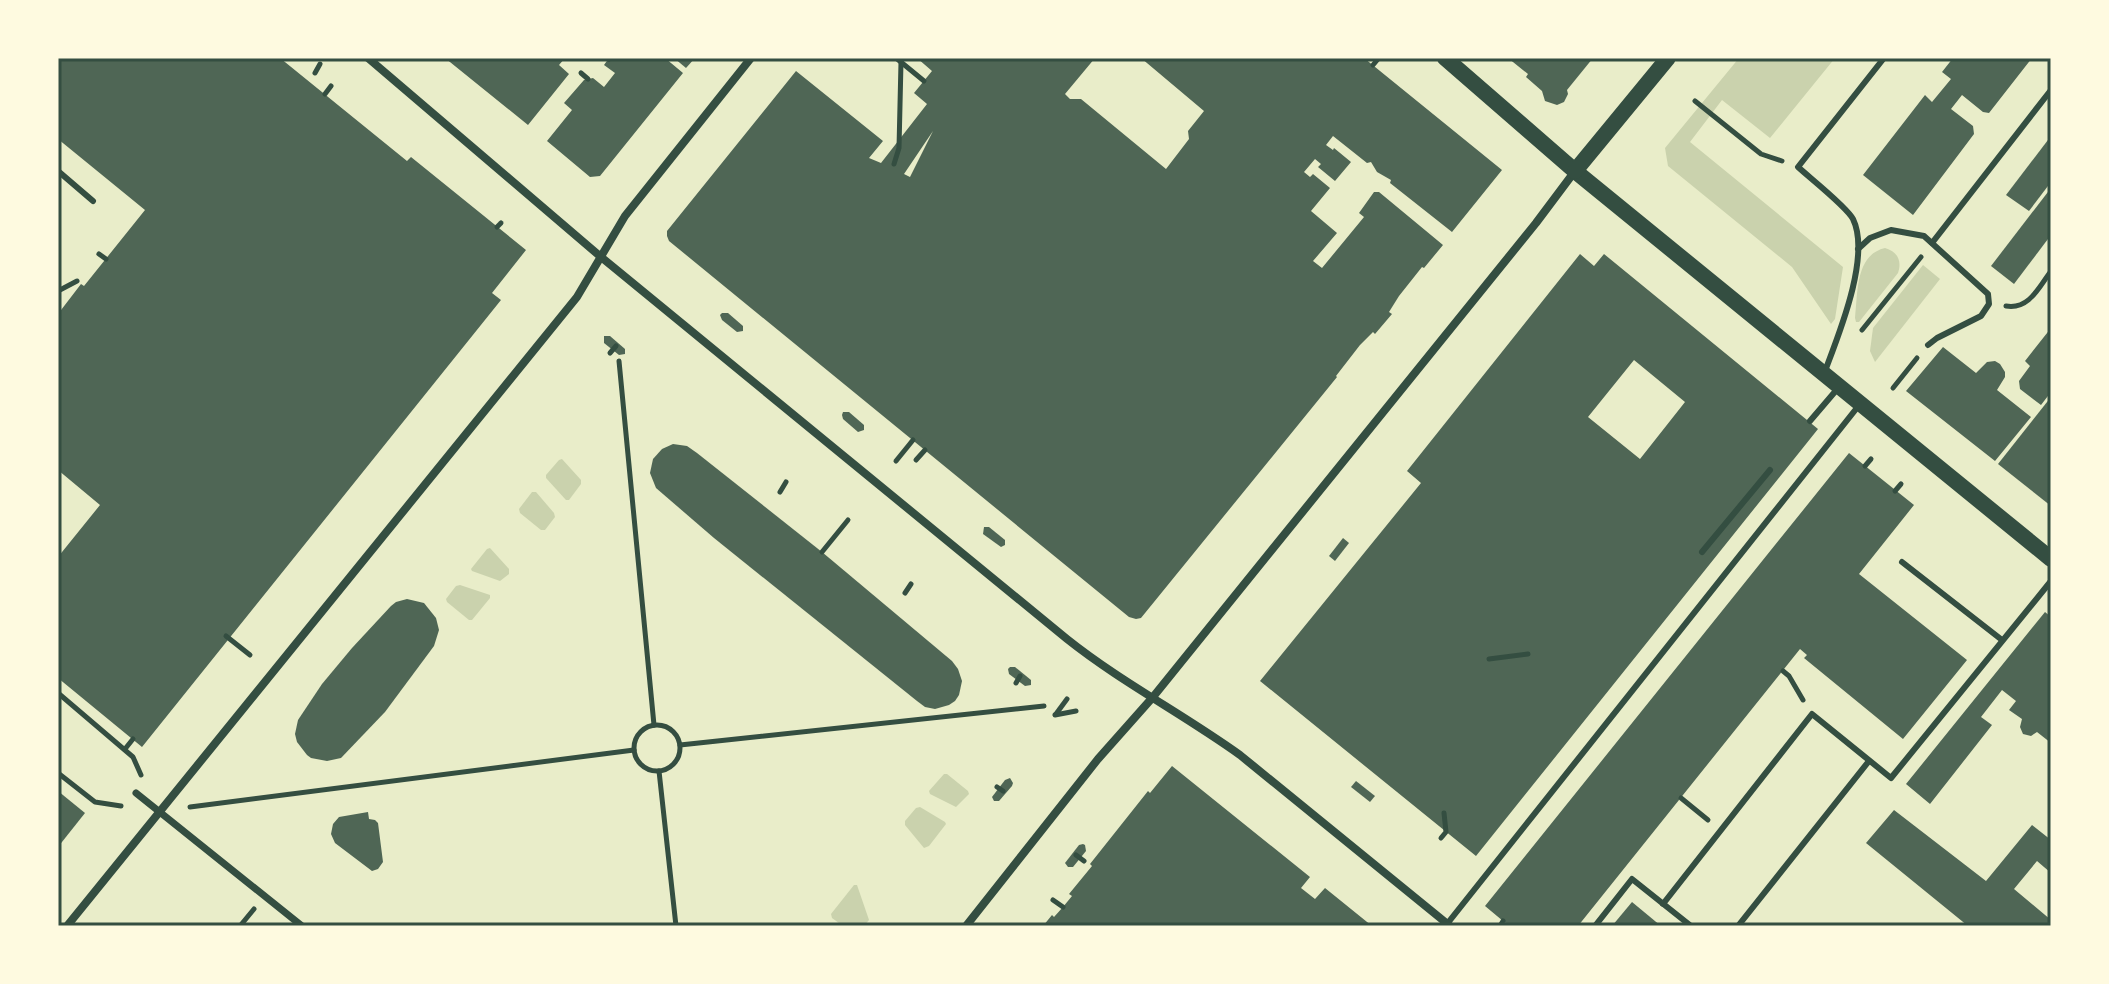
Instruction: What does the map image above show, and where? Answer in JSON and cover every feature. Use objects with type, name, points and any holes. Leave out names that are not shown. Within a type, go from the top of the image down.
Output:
[{"type":"main road","points":[[1445,58],[1575,171],[2051,559]]},
{"type":"main road","points":[[1575,171],[1668,58]]},
{"type":"street","points":[[368,58],[601,257],[1088,656],[1240,755],[1448,925]]},
{"type":"street","points":[[67,926],[577,297],[625,216],[751,58]]},
{"type":"street","points":[[966,926],[1575,171]]},
{"type":"street","points":[[136,793],[302,926]]},
{"type":"lane","points":[[1824,374],[1846,314],[1858,249],[1857,231],[1852,216],[1798,167],[1884,58]]},
{"type":"lane","points":[[1932,243],[2051,90]]},
{"type":"lane","points":[[58,171],[93,201]]},
{"type":"lane","points":[[1858,249],[1870,238],[1891,230],[1913,232],[1924,236],[1988,294],[1989,304],[1981,316],[1928,345]]},
{"type":"lane","points":[[1810,421],[1839,387]]},
{"type":"lane","points":[[1448,925],[1860,404]]},
{"type":"lane","points":[[1702,552],[1770,470]]},
{"type":"lane","points":[[1902,562],[2002,640]]},
{"type":"lane","points":[[1663,904],[1812,714],[1891,778],[2051,581]]},
{"type":"lane","points":[[1738,926],[1869,761]]},
{"type":"lane","points":[[1595,926],[1632,879],[1691,926]]},
{"type":"path","points":[[899,60],[924,81]]},
{"type":"path","points":[[894,164],[899,148],[899,60]]},
{"type":"path","points":[[315,73],[320,64]]},
{"type":"path","points":[[581,73],[588,79]]},
{"type":"path","points":[[325,94],[331,86]]},
{"type":"path","points":[[1695,101],[1761,154],[1798,167]]},
{"type":"path","points":[[1856,338],[1932,243]]},
{"type":"path","points":[[99,254],[106,259]]},
{"type":"path","points":[[1989,304],[2015,308],[2026,303],[2051,271]]},
{"type":"path","points":[[58,291],[77,281]]},
{"type":"path","points":[[1893,388],[1928,345]]},
{"type":"path","points":[[610,353],[616,346]]},
{"type":"path","points":[[619,361],[654,725]]},
{"type":"path","points":[[896,461],[913,440]]},
{"type":"path","points":[[916,460],[925,450]]},
{"type":"path","points":[[1865,466],[1871,459]]},
{"type":"path","points":[[780,492],[786,482]]},
{"type":"path","points":[[1895,491],[1901,484]]},
{"type":"path","points":[[822,552],[848,520]]},
{"type":"path","points":[[905,593],[911,584]]},
{"type":"path","points":[[226,636],[250,655]]},
{"type":"path","points":[[1489,659],[1528,654]]},
{"type":"path","points":[[1783,671],[1812,714]]},
{"type":"path","points":[[1016,683],[1020,676]]},
{"type":"path","points":[[58,693],[133,757],[159,811]]},
{"type":"path","points":[[1067,699],[1055,715],[1076,711]]},
{"type":"path","points":[[680,745],[1044,706]]},
{"type":"path","points":[[654,725],[669,727],[680,745],[677,759],[659,771],[644,767],[634,750],[637,736],[654,725]]},
{"type":"path","points":[[125,749],[133,739]]},
{"type":"path","points":[[213,805],[634,750]]},
{"type":"path","points":[[659,771],[676,926]]},
{"type":"path","points":[[58,773],[95,802],[159,811]]},
{"type":"path","points":[[1681,798],[1721,830]]},
{"type":"path","points":[[1441,838],[1446,832],[1444,813]]},
{"type":"path","points":[[1076,855],[1084,861]]},
{"type":"path","points":[[1053,900],[1063,907]]},
{"type":"green space","points":[[1739,58],[1835,58],[1770,138],[1722,100],[1690,142],[1843,267],[1835,319],[1831,324],[1792,267],[1668,166],[1665,148]]},
{"type":"green space","points":[[1885,248],[1898,258],[1898,273],[1856,322],[1858,287],[1863,267],[1868,258]]},
{"type":"green space","points":[[1923,265],[1940,279],[1875,362],[1870,351],[1873,328]]},
{"type":"green space","points":[[562,459],[581,480],[569,500],[546,478]]},
{"type":"green space","points":[[532,492],[536,492],[554,513],[555,517],[545,530],[520,513],[519,509]]},
{"type":"green space","points":[[490,548],[509,569],[509,574],[500,581],[471,569]]},
{"type":"green space","points":[[460,585],[490,595],[472,620],[447,602],[446,599]]},
{"type":"green space","points":[[944,774],[968,791],[969,794],[956,807],[930,794],[929,791]]},
{"type":"green space","points":[[920,807],[946,824],[924,848],[905,825],[905,821]]},
{"type":"green space","points":[[857,885],[869,920],[864,926],[843,926],[831,914]]},
{"type":"building","points":[[58,58],[280,58],[407,161],[411,157],[526,250],[492,293],[501,300],[142,747],[58,678],[58,557],[100,505],[58,470],[58,314],[145,210],[58,139]]},
{"type":"building","points":[[445,58],[565,58],[559,65],[569,74],[528,125]]},
{"type":"building","points":[[609,58],[665,58],[683,73],[600,176],[590,177],[547,141],[572,110],[564,103],[584,80],[593,78],[604,87],[615,73],[604,65]]},
{"type":"building","points":[[674,58],[695,58],[686,68]]},
{"type":"building","points":[[917,58],[1095,58],[1065,94],[1070,99],[1081,99],[1166,169],[1189,139],[1188,131],[1204,111],[1141,58],[1364,58],[1502,170],[1452,232],[1390,183],[1391,180],[1377,172],[1371,162],[1367,163],[1333,136],[1326,145],[1351,162],[1335,181],[1318,167],[1321,164],[1315,159],[1304,172],[1310,177],[1313,174],[1330,188],[1311,211],[1337,233],[1313,261],[1322,268],[1364,217],[1359,213],[1374,192],[1379,192],[1443,245],[1399,296],[1389,312],[1392,314],[1375,334],[1373,332],[1360,345],[1141,618],[1129,617],[669,241],[667,236],[667,231],[796,71],[883,141],[869,158],[881,163],[927,104],[914,93],[932,71]],"holes":[[[933,131],[910,177],[904,174]]]},
{"type":"building","points":[[1508,58],[1593,58],[1567,90],[1564,102],[1557,105],[1545,101],[1542,91],[1526,77],[1528,74]]},
{"type":"building","points":[[1953,58],[2032,58],[1989,113],[1983,112],[1962,95],[1951,109],[1973,126],[1974,134],[1913,215],[1863,175],[1925,95],[1932,102],[1951,79],[1942,72]]},
{"type":"building","points":[[2051,136],[2051,182],[2029,211],[2006,195]]},
{"type":"building","points":[[2051,188],[2051,235],[2014,284],[1991,266]]},
{"type":"building","points":[[1580,254],[1594,266],[1604,254],[1818,429],[1476,856],[1260,681],[1421,483],[1407,471]],"holes":[[[1634,360],[1685,402],[1640,459],[1588,417]]]},
{"type":"building","points":[[722,313],[728,313],[743,326],[743,331],[737,332],[722,320]]},
{"type":"building","points":[[2051,328],[2051,392],[2041,405],[2020,389],[2019,381],[2030,366],[2025,361]]},
{"type":"building","points":[[604,336],[610,336],[625,349],[625,354],[619,355],[604,343]]},
{"type":"building","points":[[1943,347],[1976,373],[1987,362],[2000,364],[2005,377],[1997,390],[2031,417],[1995,461],[1906,391]]},
{"type":"building","points":[[2051,397],[2051,506],[1998,464]]},
{"type":"building","points":[[843,412],[849,412],[864,425],[864,430],[858,432],[843,419]]},
{"type":"building","points":[[673,444],[687,446],[697,453],[952,661],[962,681],[955,701],[935,709],[925,707],[656,488],[650,473],[653,459],[662,449]]},
{"type":"building","points":[[1849,453],[1914,505],[1859,574],[1967,660],[1903,739],[1804,658],[1807,655],[1800,649],[1578,926],[1509,926],[1485,906]]},
{"type":"building","points":[[984,527],[989,527],[1005,540],[1005,545],[1001,547],[983,534]]},
{"type":"building","points":[[1343,538],[1349,543],[1335,561],[1329,556]]},
{"type":"building","points":[[407,599],[424,603],[436,618],[439,630],[434,646],[385,712],[341,758],[327,761],[311,758],[297,742],[298,720],[322,684],[352,648],[391,606]]},
{"type":"building","points":[[2045,612],[2051,617],[2051,743],[2037,732],[2031,736],[2023,734],[2020,727],[2022,719],[2009,710],[2016,701],[2002,690],[1981,717],[1992,725],[1930,804],[1906,784]]},
{"type":"building","points":[[1010,667],[1015,667],[1031,680],[1031,685],[1025,686],[1009,674]]},
{"type":"building","points":[[1172,766],[1310,877],[1301,888],[1315,899],[1325,888],[1372,926],[1043,926],[1072,896],[1069,894],[1092,866],[1090,864]]},
{"type":"building","points":[[1010,778],[1012,786],[999,801],[994,801],[992,797]]},
{"type":"building","points":[[1356,781],[1375,796],[1370,802],[1351,787]]},
{"type":"building","points":[[58,791],[85,813],[58,847]]},
{"type":"building","points":[[1894,810],[1986,881],[2032,825],[2051,840],[2051,873],[2037,861],[2014,889],[2051,920],[2051,926],[1968,926],[1866,843]]},
{"type":"building","points":[[368,812],[369,819],[378,823],[383,862],[372,871],[335,843],[331,834],[333,824],[339,817]]},
{"type":"building","points":[[1083,844],[1086,851],[1073,867],[1068,867],[1065,863]]},
{"type":"building","points":[[1632,902],[1661,926],[1612,926]]}]
